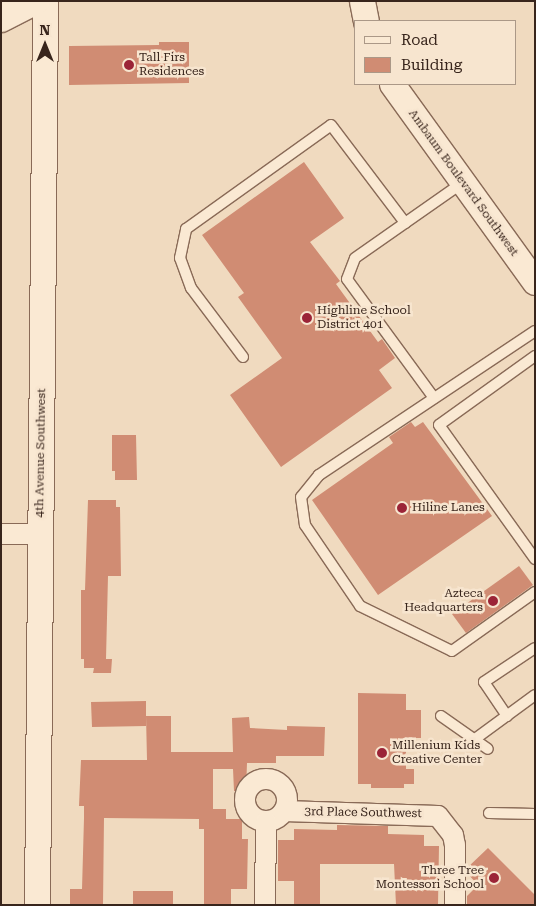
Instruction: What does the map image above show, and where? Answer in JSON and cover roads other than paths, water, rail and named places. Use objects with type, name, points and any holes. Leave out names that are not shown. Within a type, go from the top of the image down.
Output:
[{"type":"main road","points":[[1,18],[35,1]]},
{"type":"street","name":"4th Avenue Southwest","points":[[37,905],[45,1]]},
{"type":"street","points":[[362,1],[366,20]]},
{"type":"street","name":"Ambaum Boulevard Southwest","points":[[393,85],[462,183],[532,272]]},
{"type":"street","points":[[1,534],[40,534]]},
{"type":"street","name":"3rd Place Southwest","points":[[266,822],[252,817],[247,811],[245,796],[252,784],[266,779],[280,784],[287,797],[284,811],[438,816],[453,835],[455,845],[455,905]]},
{"type":"street","points":[[265,905],[266,822],[280,817],[284,811]]},
{"type":"lane","points":[[243,357],[191,288],[180,258],[186,229],[331,125],[405,223]]},
{"type":"lane","points":[[434,398],[348,279],[355,258],[462,183]]},
{"type":"lane","points":[[535,331],[319,475],[301,497],[305,525],[360,606],[452,651],[535,592]]},
{"type":"lane","points":[[535,356],[439,425],[535,559]]},
{"type":"lane","points":[[506,716],[484,682],[535,648]]},
{"type":"lane","points":[[474,739],[535,695]]},
{"type":"lane","points":[[442,716],[488,749]]},
{"type":"lane","points":[[489,813],[535,814]]},
{"type":"place","name":"Tall Firs Residences","points":[[129,65]]},
{"type":"place","name":"Highline School District 401","points":[[307,318]]},
{"type":"place","name":"Hiline Lanes","points":[[402,508]]},
{"type":"place","name":"Azteca Headquarters","points":[[493,601]]},
{"type":"place","name":"Millenium Kids Creative Center","points":[[382,753]]},
{"type":"place","name":"Three Tree Montessori School","points":[[494,878]]}]
